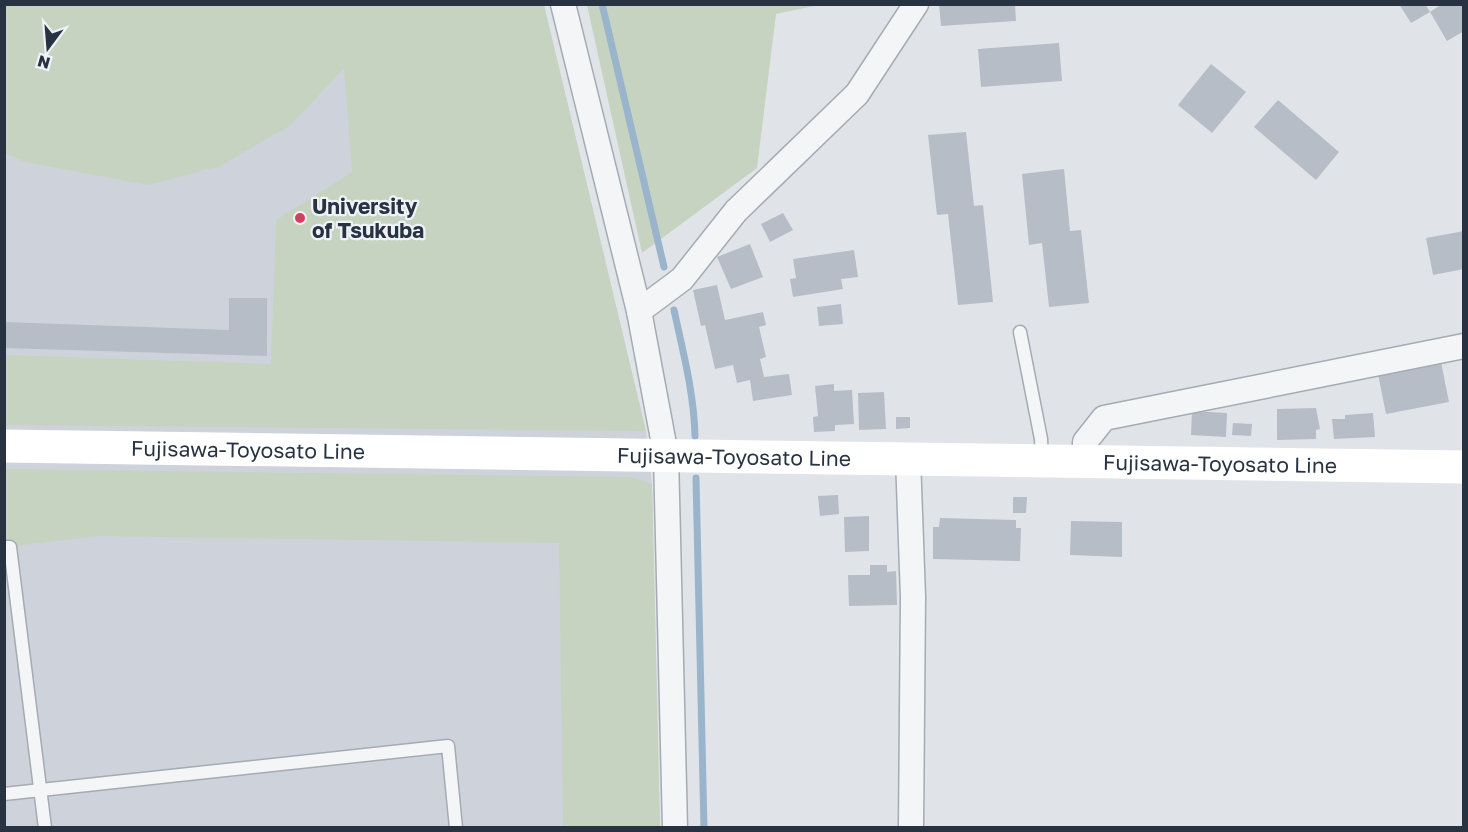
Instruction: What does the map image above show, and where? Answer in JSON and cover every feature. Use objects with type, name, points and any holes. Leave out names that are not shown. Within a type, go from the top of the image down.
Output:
[{"type":"main road","name":"Fujisawa-Toyosato Line","points":[[4,446],[1464,467]]},
{"type":"street","points":[[563,4],[639,311],[666,455],[675,828]]},
{"type":"street","points":[[639,311],[682,279],[736,211],[857,94],[916,4]]},
{"type":"street","points":[[1085,461],[1085,442],[1104,418],[1464,346]]},
{"type":"street","points":[[908,458],[914,597],[911,828]]},
{"type":"lane","points":[[1020,332],[1041,439],[1042,460]]},
{"type":"lane","points":[[4,547],[10,547],[45,828]]},
{"type":"lane","points":[[4,794],[448,746],[456,828]]},
{"type":"shaded area","name":"University of Tsukuba","points":[[5,5],[544,5],[646,431],[652,484],[660,827],[5,828]]},
{"type":"green space","points":[[5,4],[544,5],[646,431],[5,425],[5,355],[271,364],[276,220],[352,172],[344,68],[291,125],[220,166],[148,185],[25,162],[5,153]]},
{"type":"green space","points":[[587,5],[819,5],[776,14],[757,168],[642,253]]},
{"type":"green space","points":[[5,469],[631,477],[652,484],[660,827],[563,827],[559,543],[99,536],[5,547]]},
{"type":"building","points":[[939,4],[1015,4],[1016,21],[941,26]]},
{"type":"building","points":[[1399,4],[1425,4],[1430,12],[1411,23]]},
{"type":"building","points":[[1442,4],[1464,4],[1464,31],[1447,41],[1430,12]]},
{"type":"building","points":[[1059,43],[1062,81],[981,87],[978,49]]},
{"type":"building","points":[[1211,64],[1246,92],[1212,133],[1178,105]]},
{"type":"building","points":[[1278,100],[1339,152],[1316,180],[1254,127]]},
{"type":"building","points":[[966,132],[974,206],[983,205],[993,302],[958,305],[948,214],[937,215],[928,135]]},
{"type":"building","points":[[1064,169],[1070,231],[1081,230],[1089,303],[1049,307],[1042,243],[1029,245],[1022,174]]},
{"type":"building","points":[[783,213],[793,230],[770,242],[761,224]]},
{"type":"building","points":[[1464,231],[1464,269],[1433,275],[1426,238]]},
{"type":"building","points":[[750,244],[763,277],[731,289],[717,257]]},
{"type":"building","points":[[854,250],[858,277],[841,279],[843,289],[793,297],[790,279],[796,278],[793,259]]},
{"type":"building","points":[[717,285],[725,320],[763,312],[766,325],[759,327],[766,357],[760,359],[764,377],[789,374],[792,395],[753,401],[750,380],[737,383],[733,365],[715,369],[705,325],[701,326],[693,290]]},
{"type":"building","points":[[229,298],[267,298],[267,356],[4,348],[4,322],[229,330]]},
{"type":"building","points":[[841,304],[843,324],[819,326],[817,307]]},
{"type":"building","points":[[1441,362],[1449,402],[1386,414],[1378,374]]},
{"type":"building","points":[[834,384],[834,391],[852,390],[854,424],[835,425],[835,431],[814,432],[813,417],[818,416],[815,386]]},
{"type":"building","points":[[884,392],[886,429],[859,430],[858,393]]},
{"type":"building","points":[[1316,408],[1320,429],[1316,430],[1316,439],[1277,440],[1277,409]]},
{"type":"building","points":[[1192,411],[1227,413],[1226,437],[1191,435]]},
{"type":"building","points":[[1373,413],[1375,437],[1334,439],[1332,419],[1345,419],[1345,415]]},
{"type":"building","points":[[896,417],[910,417],[910,428],[896,429]]},
{"type":"building","points":[[1233,423],[1252,424],[1251,436],[1232,435]]},
{"type":"building","points":[[838,495],[839,514],[820,516],[818,496]]},
{"type":"building","points":[[1013,497],[1027,497],[1026,513],[1013,513]]},
{"type":"building","points":[[869,516],[869,551],[845,552],[844,517]]},
{"type":"building","points":[[940,518],[1016,520],[1016,528],[1021,528],[1020,561],[933,559],[933,527],[939,527]]},
{"type":"building","points":[[1071,521],[1122,522],[1122,557],[1070,555]]},
{"type":"building","points":[[870,565],[887,565],[887,572],[896,571],[897,605],[849,606],[848,575],[870,575]]},
{"type":"waterway","points":[[602,4],[664,267]]},
{"type":"waterway","points":[[674,310],[690,388],[695,436]]},
{"type":"waterway","points":[[696,478],[704,828]]},
{"type":"place","name":"University of Tsukuba","points":[[300,218]]}]
